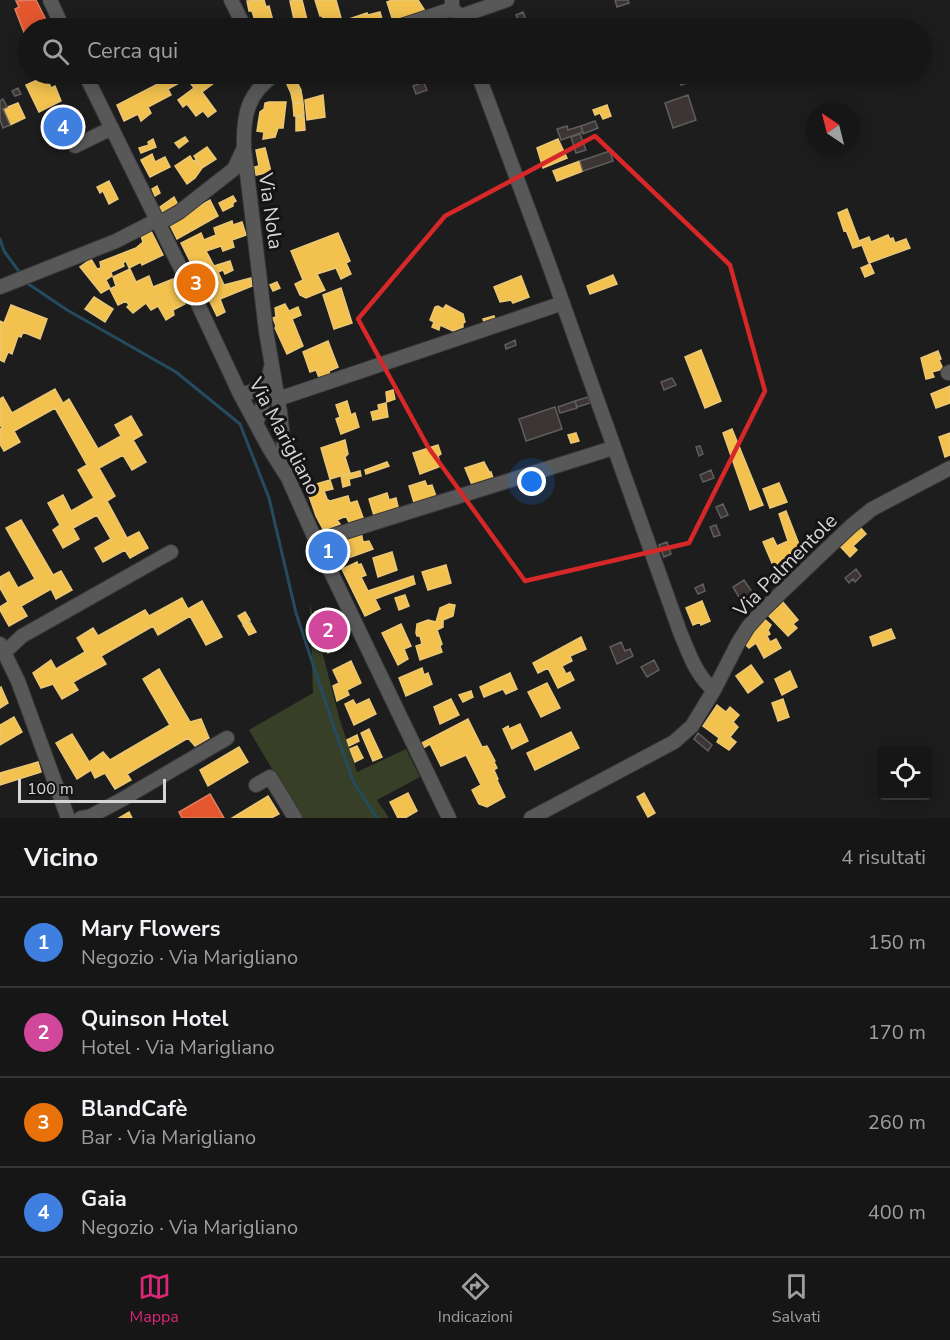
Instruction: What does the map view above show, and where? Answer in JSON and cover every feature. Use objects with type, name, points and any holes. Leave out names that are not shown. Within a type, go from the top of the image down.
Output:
[{"type":"street","points":[[50,0],[58,18]]},
{"type":"street","points":[[231,0],[240,18]]},
{"type":"street","points":[[437,18],[507,0]]},
{"type":"street","name":"Via Marigliano","points":[[90,84],[240,394],[288,478],[449,818]]},
{"type":"street","points":[[256,84],[256,91]]},
{"type":"street","name":"Via Nola","points":[[264,84],[256,91],[249,103],[243,125],[244,148],[271,365],[279,405],[288,478]]},
{"type":"street","points":[[482,84],[563,303],[680,632],[699,673],[714,690]]},
{"type":"street","points":[[75,146],[112,128]]},
{"type":"street","points":[[0,287],[116,241],[157,221],[165,220],[179,212],[234,169],[244,148]]},
{"type":"street","points":[[258,428],[279,405],[563,303]]},
{"type":"street","name":"Via Nola","points":[[258,428],[268,390],[271,365]]},
{"type":"street","points":[[240,394],[251,393],[268,381]]},
{"type":"street","points":[[316,541],[614,448]]},
{"type":"street","name":"Via Palmentole","points":[[531,818],[674,742],[692,726],[748,627],[764,609],[851,525],[872,509],[950,468]]},
{"type":"street","points":[[68,818],[3,648],[171,552]]},
{"type":"street","points":[[81,818],[92,816],[227,738]]},
{"type":"street","points":[[256,785],[270,777],[295,818]]},
{"type":"highlighted area","points":[[595,136],[730,265],[765,391],[689,543],[525,581],[428,447],[358,319],[445,216]]},
{"type":"green space","points":[[310,604],[339,717],[357,772],[406,749],[420,777],[377,800],[389,818],[301,818],[249,730],[313,693]]},
{"type":"building: Abitazioni","points":[[264,0],[266,7],[269,6],[272,18],[254,18],[252,11],[249,11],[247,1]]},
{"type":"building: Abitazioni","points":[[302,0],[306,18],[294,18],[290,1]]},
{"type":"building: Abitazioni","points":[[315,0],[336,0],[341,18],[320,16]]},
{"type":"building: Abitazioni","points":[[418,0],[425,11],[408,18],[392,18],[387,2]]},
{"type":"building: Abitazioni","points":[[380,12],[382,18],[352,18],[367,13],[368,15]]},
{"type":"building: Abitazioni","points":[[49,84],[51,88],[55,86],[61,101],[39,112],[26,85]]},
{"type":"building: Abitazioni","points":[[158,84],[177,84],[168,89],[171,95],[148,107],[151,113],[141,121],[138,114],[124,121],[117,105]]},
{"type":"building: Abitazioni","points":[[191,84],[213,84],[202,92],[216,111],[208,117],[203,111],[196,116],[187,104],[183,107],[178,100],[194,88]]},
{"type":"building: Abitazioni","points":[[287,84],[298,84],[301,90],[291,93]]},
{"type":"building: Abitazioni","points":[[301,91],[303,102],[293,103],[291,93]]},
{"type":"building: Abitazioni","points":[[323,95],[325,117],[307,120],[305,100]]},
{"type":"building: Abitazioni","points":[[286,102],[283,128],[278,128],[275,137],[263,139],[264,132],[257,131],[260,112],[264,109],[265,103]]},
{"type":"building: Abitazioni","points":[[18,103],[25,118],[10,125],[3,109]]},
{"type":"building: Abitazioni","points":[[293,103],[303,103],[304,115],[294,116]]},
{"type":"building: Abitazioni","points":[[607,105],[611,116],[603,119],[600,113],[595,115],[593,110]]},
{"type":"building: Abitazioni","points":[[304,116],[305,130],[296,131],[296,117]]},
{"type":"building: Abitazioni","points":[[185,137],[188,141],[179,148],[175,143]]},
{"type":"building: Abitazioni","points":[[153,139],[156,147],[141,153],[139,148],[149,145],[148,142]]},
{"type":"building: Abitazioni","points":[[558,139],[567,158],[543,168],[537,148]]},
{"type":"building: Abitazioni","points":[[207,147],[216,159],[202,168],[194,156]]},
{"type":"building: Abitazioni","points":[[265,148],[271,172],[256,175],[254,167],[259,166],[256,150]]},
{"type":"building: Abitazioni","points":[[152,154],[155,162],[165,157],[170,167],[150,177],[141,160]]},
{"type":"building: Abitazioni","points":[[190,156],[202,168],[187,184],[175,166]]},
{"type":"building: Abitazioni","points":[[580,161],[583,171],[557,181],[553,171]]},
{"type":"building: Abitazioni","points":[[109,181],[118,199],[109,204],[103,191],[100,193],[97,187]]},
{"type":"building: Abitazioni","points":[[157,186],[160,193],[155,196],[152,189]]},
{"type":"building: Abitazioni","points":[[233,196],[236,201],[233,206],[223,211],[219,203]]},
{"type":"building: Abitazioni","points":[[174,197],[180,209],[165,217],[160,207]]},
{"type":"building: Abitazioni","points":[[210,200],[218,216],[177,239],[169,223]]},
{"type":"building: Abitazioni","points":[[847,209],[859,241],[869,237],[871,242],[888,235],[895,243],[906,239],[910,248],[869,263],[862,245],[853,248],[846,230],[844,231],[838,213]]},
{"type":"building: Abitazioni","points":[[232,221],[233,225],[242,222],[246,235],[232,240],[234,247],[223,251],[221,246],[206,251],[214,266],[230,261],[233,270],[225,274],[223,270],[218,272],[224,285],[251,278],[252,286],[220,299],[225,312],[217,316],[181,243],[201,233],[204,240],[216,235],[214,228]]},
{"type":"building: Abitazioni","points":[[151,231],[163,255],[142,265],[141,262],[129,268],[126,261],[123,263],[124,266],[111,272],[112,276],[106,280],[110,288],[101,293],[80,267],[91,259],[97,269],[101,268],[100,262],[136,248],[143,242],[141,236]]},
{"type":"building: Abitazioni","points":[[338,233],[350,261],[346,263],[351,274],[341,279],[336,268],[317,274],[325,290],[306,298],[300,295],[295,284],[303,280],[291,251]]},
{"type":"building: Abitazioni","points":[[870,264],[874,273],[865,277],[861,268]]},
{"type":"building: Abitazioni","points":[[130,269],[136,282],[149,276],[153,287],[173,279],[185,304],[173,310],[174,315],[166,320],[158,306],[151,310],[146,303],[133,313],[127,307],[129,305],[126,301],[118,305],[110,289],[116,286],[113,277]]},
{"type":"building: Abitazioni","points":[[613,275],[617,284],[590,294],[587,286]]},
{"type":"building: Abitazioni","points":[[521,276],[529,297],[513,303],[511,300],[500,302],[494,287]]},
{"type":"building: Abitazioni","points":[[277,282],[280,288],[273,291],[270,285]]},
{"type":"building: Abitazioni","points":[[341,288],[352,323],[334,329],[323,295]]},
{"type":"building: Abitazioni","points":[[94,297],[113,309],[105,322],[85,309]]},
{"type":"building: Abitazioni","points":[[285,304],[289,311],[298,307],[301,315],[292,319],[303,346],[287,354],[273,318],[276,317],[275,308]]},
{"type":"building: Abitazioni","points":[[11,305],[47,319],[40,339],[23,332],[21,337],[18,336],[12,354],[8,352],[4,362],[0,360],[0,321],[4,323]]},
{"type":"building: Abitazioni","points":[[446,305],[463,314],[465,322],[463,327],[453,331],[440,325],[439,330],[432,327],[434,322],[430,320],[435,307],[443,309]]},
{"type":"building: Abitazioni","points":[[494,316],[496,321],[485,325],[483,319]]},
{"type":"building: Abitazioni","points":[[328,341],[338,367],[329,371],[330,375],[320,380],[316,370],[310,372],[303,352]]},
{"type":"building: Abitazioni","points":[[701,350],[721,401],[705,408],[685,357]]},
{"type":"building: Abitazioni","points":[[938,351],[943,369],[932,372],[934,377],[926,379],[921,358]]},
{"type":"building: Abitazioni","points":[[950,386],[950,403],[936,408],[931,394]]},
{"type":"building: Abitazioni","points":[[55,389],[63,403],[69,399],[98,449],[121,436],[115,425],[131,416],[142,435],[133,440],[146,462],[132,470],[123,455],[99,468],[115,496],[107,501],[127,538],[139,532],[148,548],[130,558],[125,550],[103,562],[95,548],[111,539],[97,515],[73,528],[79,539],[63,548],[53,530],[60,525],[48,503],[63,495],[71,511],[94,498],[78,470],[87,465],[55,408],[14,431],[20,442],[4,451],[0,444],[0,429],[2,428],[0,399],[3,397],[12,413]]},
{"type":"building: Abitazioni","points":[[393,390],[395,399],[387,402],[386,392]]},
{"type":"building: Abitazioni","points":[[347,401],[351,415],[355,413],[359,427],[341,434],[336,419],[340,417],[336,405]]},
{"type":"building: Abitazioni","points":[[386,403],[388,417],[373,420],[371,412],[379,410],[378,405]]},
{"type":"building: Abitazioni","points":[[732,429],[763,505],[750,510],[723,433]]},
{"type":"building: Abitazioni","points":[[576,433],[579,441],[571,443],[568,435]]},
{"type":"building: Abitazioni","points":[[950,433],[950,455],[945,457],[939,437]]},
{"type":"building: Abitazioni","points":[[345,440],[348,454],[345,457],[350,473],[330,479],[321,448]]},
{"type":"building: Abitazioni","points":[[438,445],[441,466],[420,474],[413,453]]},
{"type":"building: Abitazioni","points":[[387,462],[389,466],[366,474],[365,470]]},
{"type":"building: Abitazioni","points":[[484,462],[494,481],[473,487],[465,468]]},
{"type":"building: Abitazioni","points":[[360,471],[361,476],[349,479],[350,485],[343,487],[341,476]]},
{"type":"building: Abitazioni","points":[[330,480],[333,489],[324,491],[327,499],[330,501],[348,496],[350,503],[357,501],[365,523],[352,529],[346,516],[337,520],[340,524],[324,531],[306,487]]},
{"type":"building: Abitazioni","points":[[425,481],[427,486],[432,485],[437,499],[415,506],[409,486]]},
{"type":"building: Abitazioni","points":[[779,483],[787,502],[770,508],[763,489]]},
{"type":"building: Abitazioni","points":[[387,493],[389,500],[396,498],[399,511],[375,519],[369,499]]},
{"type":"building: Abitazioni","points":[[786,511],[804,557],[775,570],[763,542],[773,538],[777,546],[788,541],[779,514]]},
{"type":"building: Abitazioni","points":[[21,520],[53,575],[61,571],[72,590],[56,599],[51,589],[21,606],[27,616],[9,626],[0,610],[0,607],[8,602],[0,588],[0,577],[9,572],[18,588],[35,579],[6,528]]},
{"type":"building: Abitazioni","points":[[859,526],[866,534],[853,546],[857,550],[850,557],[839,545]]},
{"type":"building: Abitazioni","points":[[361,532],[363,542],[369,541],[373,549],[348,558],[347,556],[336,559],[329,542]]},
{"type":"building: Abitazioni","points":[[392,552],[397,570],[378,577],[373,558]]},
{"type":"building: Abitazioni","points":[[357,562],[358,565],[361,564],[366,575],[361,577],[368,591],[413,576],[415,584],[375,599],[380,609],[365,616],[342,569]]},
{"type":"building: Abitazioni","points":[[446,565],[451,583],[428,590],[422,572]]},
{"type":"building: Abitazioni","points":[[405,595],[409,606],[399,610],[395,598]]},
{"type":"building: Abitazioni","points":[[182,598],[188,609],[202,601],[222,637],[206,645],[190,616],[158,635],[153,626],[101,656],[106,664],[73,682],[78,690],[62,699],[53,684],[41,688],[33,673],[51,660],[56,669],[85,652],[77,638],[93,628],[98,636],[145,610],[149,616]]},
{"type":"building: Abitazioni","points":[[702,601],[710,621],[701,625],[700,622],[693,625],[686,608]]},
{"type":"building: Abitazioni","points":[[782,601],[798,620],[793,624],[797,628],[788,636],[768,615]]},
{"type":"building: Abitazioni","points":[[449,604],[455,605],[453,616],[443,620],[443,627],[437,630],[442,652],[420,660],[416,646],[422,644],[420,636],[416,633],[417,624],[428,620],[436,622],[440,608]]},
{"type":"building: Abitazioni","points":[[326,608],[339,647],[328,653],[315,612]]},
{"type":"building: Abitazioni","points":[[245,612],[250,620],[243,624],[238,616]]},
{"type":"building: Abitazioni","points":[[762,617],[771,625],[768,630],[770,634],[767,636],[770,642],[776,639],[781,648],[764,658],[756,643],[749,648],[746,645],[748,643],[746,640]]},
{"type":"building: Abitazioni","points":[[250,622],[256,632],[249,635],[243,625]]},
{"type":"building: Abitazioni","points":[[401,624],[411,646],[404,649],[408,659],[398,665],[382,633]]},
{"type":"building: Abitazioni","points":[[891,629],[895,638],[873,646],[870,637]]},
{"type":"building: Abitazioni","points":[[581,637],[586,649],[570,656],[572,661],[562,666],[566,674],[570,672],[574,680],[558,688],[548,668],[538,673],[533,663]]},
{"type":"building: Abitazioni","points":[[351,661],[361,683],[347,690],[349,695],[337,701],[333,686],[339,683],[333,670]]},
{"type":"building: Abitazioni","points":[[751,665],[763,682],[748,693],[736,676]]},
{"type":"building: Abitazioni","points":[[422,668],[424,675],[428,673],[432,684],[406,696],[399,678]]},
{"type":"building: Abitazioni","points":[[159,669],[190,722],[201,719],[209,738],[195,746],[188,738],[127,774],[131,780],[115,789],[105,773],[95,778],[91,770],[77,779],[56,743],[72,734],[89,762],[103,752],[110,760],[170,725],[143,679]]},
{"type":"building: Abitazioni","points":[[790,671],[797,687],[782,695],[775,679]]},
{"type":"building: Abitazioni","points":[[510,673],[517,689],[506,694],[503,689],[484,697],[480,687]]},
{"type":"building: Abitazioni","points":[[547,683],[560,708],[541,717],[528,692]]},
{"type":"building: Abitazioni","points":[[0,688],[8,703],[0,708]]},
{"type":"building: Abitazioni","points":[[471,691],[473,697],[463,702],[459,695]]},
{"type":"building: Abitazioni","points":[[369,699],[376,714],[354,725],[345,704],[353,700],[356,705]]},
{"type":"building: Abitazioni","points":[[451,699],[459,715],[440,724],[434,707]]},
{"type":"building: Abitazioni","points":[[783,699],[789,717],[778,721],[772,703]]},
{"type":"building: Abitazioni","points":[[717,705],[726,712],[730,707],[739,715],[733,722],[738,727],[730,737],[736,742],[729,750],[717,742],[719,738],[703,726]]},
{"type":"building: Abitazioni","points":[[14,717],[22,732],[0,745],[0,725]]},
{"type":"building: Abitazioni","points":[[468,719],[482,747],[487,746],[495,761],[497,768],[494,770],[505,797],[487,807],[479,804],[472,790],[481,785],[466,755],[441,766],[430,744],[423,748],[420,744]]},
{"type":"building: Abitazioni","points":[[520,724],[528,741],[512,749],[503,729]]},
{"type":"building: Abitazioni","points":[[369,729],[382,757],[373,761],[361,733]]},
{"type":"building: Abitazioni","points":[[571,732],[579,748],[535,770],[527,753]]},
{"type":"building: Abitazioni","points":[[357,735],[359,741],[349,746],[347,740]]},
{"type":"building: Abitazioni","points":[[357,746],[363,758],[355,762],[350,749]]},
{"type":"building: Abitazioni","points":[[239,747],[248,762],[208,786],[200,770]]},
{"type":"building: Abitazioni","points":[[38,762],[41,772],[0,785],[0,773]]},
{"type":"building: Abitazioni","points":[[408,793],[417,811],[405,818],[398,818],[390,802]]},
{"type":"building: Abitazioni","points":[[644,793],[650,804],[643,808],[637,797]]},
{"type":"building: Abitazioni","points":[[268,796],[279,814],[271,818],[232,818]]},
{"type":"building: Abitazioni","points":[[650,804],[655,813],[648,817],[643,808]]},
{"type":"building: Abitazioni","points":[[129,812],[132,818],[119,818]]},
{"type":"building: Negozi","points":[[36,0],[45,18],[18,18],[15,9],[19,7],[16,1]]},
{"type":"building: Negozi","points":[[77,110],[85,127],[50,145],[42,128]]},
{"type":"building: Negozi","points":[[210,794],[224,818],[182,818],[179,812]]},
{"type":"building: Altro","points":[[615,0],[628,0],[629,3],[617,7]]},
{"type":"building: Altro","points":[[523,12],[525,18],[517,18],[516,15]]},
{"type":"building: Altro","points":[[424,84],[427,90],[416,94],[413,86]]},
{"type":"building: Altro","points":[[18,88],[21,94],[15,96],[12,91]]},
{"type":"building: Altro","points":[[688,95],[696,120],[673,128],[665,103]]},
{"type":"building: Altro","points":[[3,99],[7,107],[3,109],[10,125],[3,128],[0,120],[0,101]]},
{"type":"building: Altro","points":[[595,121],[598,128],[583,134],[581,126]]},
{"type":"building: Altro","points":[[567,126],[568,130],[581,126],[583,132],[561,140],[557,129]]},
{"type":"building: Altro","points":[[580,134],[586,150],[576,153],[571,137]]},
{"type":"building: Altro","points":[[610,151],[613,161],[583,171],[580,161]]},
{"type":"building: Altro","points":[[515,340],[516,345],[506,349],[505,345]]},
{"type":"building: Altro","points":[[672,378],[676,385],[664,390],[661,382]]},
{"type":"building: Altro","points":[[588,397],[590,403],[577,407],[575,401]]},
{"type":"building: Altro","points":[[575,401],[577,408],[560,413],[558,407]]},
{"type":"building: Altro","points":[[555,407],[562,429],[526,441],[519,419]]},
{"type":"building: Altro","points":[[700,446],[703,454],[699,456],[696,447]]},
{"type":"building: Altro","points":[[711,470],[714,478],[703,482],[700,475]]},
{"type":"building: Altro","points":[[723,504],[728,515],[721,518],[716,507]]},
{"type":"building: Altro","points":[[716,525],[720,535],[714,537],[710,527]]},
{"type":"building: Altro","points":[[667,542],[671,554],[664,557],[659,545]]},
{"type":"building: Altro","points":[[856,569],[861,576],[855,582],[853,579],[849,583],[845,578]]},
{"type":"building: Altro","points":[[744,580],[758,601],[746,609],[733,587]]},
{"type":"building: Altro","points":[[703,584],[705,591],[698,594],[695,588]]},
{"type":"building: Altro","points":[[621,642],[625,651],[630,649],[633,656],[617,664],[610,647]]},
{"type":"building: Altro","points":[[654,660],[659,670],[647,677],[641,667]]},
{"type":"building: Altro","points":[[698,733],[712,745],[708,751],[694,739]]},
{"type":"waterway","points":[[0,239],[4,251],[20,273]]},
{"type":"waterway","points":[[27,283],[67,310],[176,372],[240,424],[269,498],[296,613],[333,725],[354,783],[377,818]]},
{"type":"place","name":"Gaia","points":[[63,127]]},
{"type":"place","name":"BlandCafè","points":[[196,283]]},
{"type":"place","name":"Mary Flowers","points":[[328,551]]},
{"type":"place","name":"Quinson Hotel","points":[[328,630]]}]
